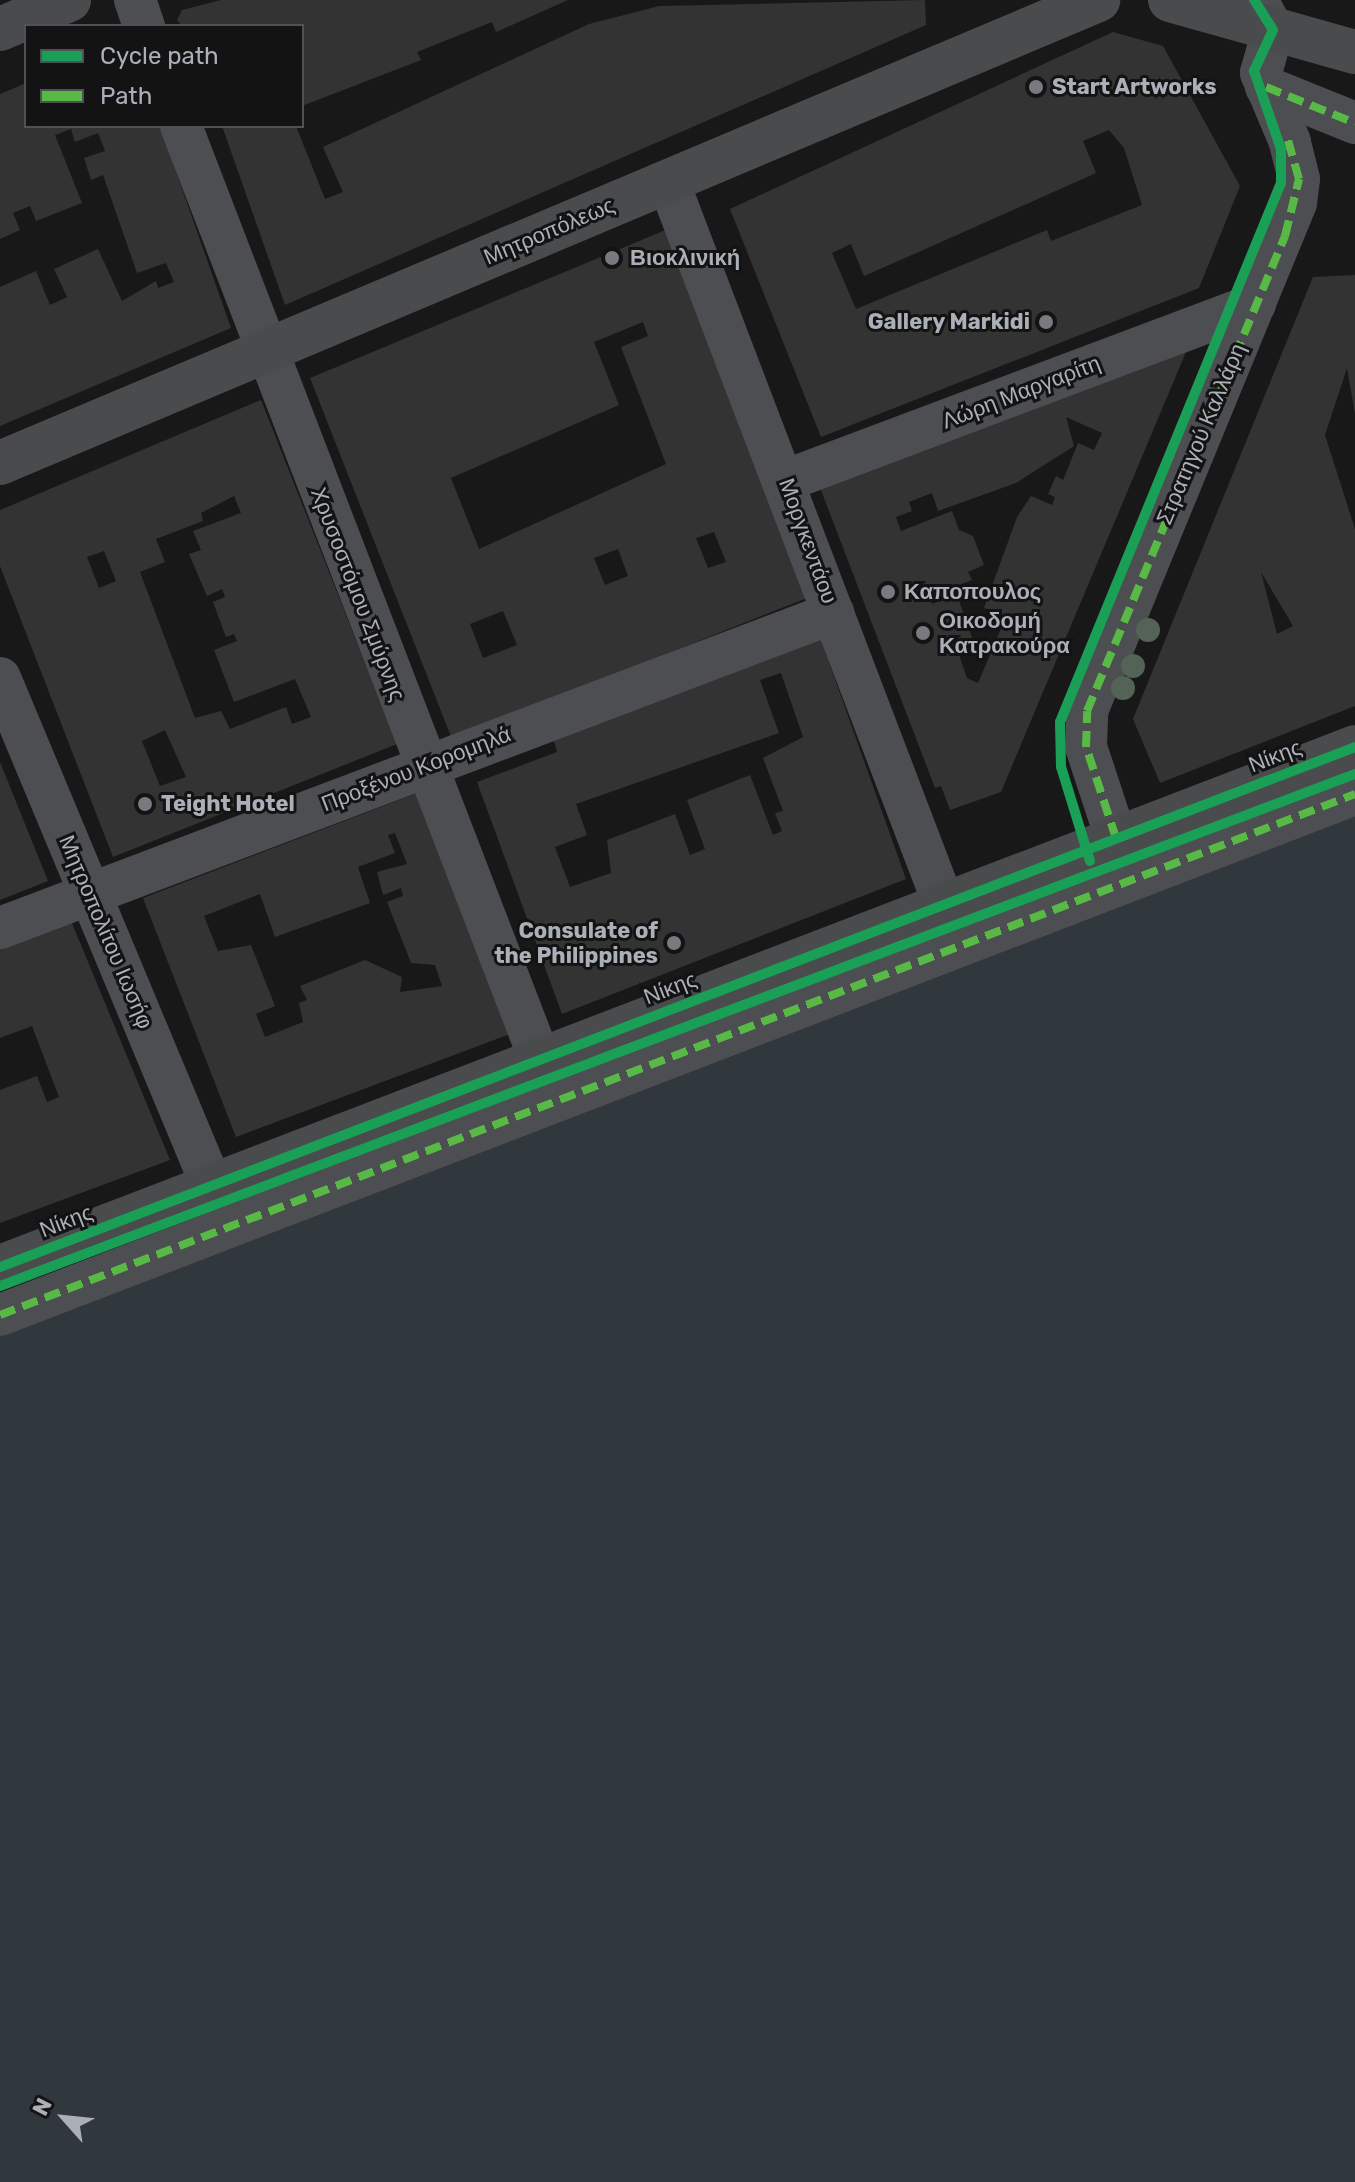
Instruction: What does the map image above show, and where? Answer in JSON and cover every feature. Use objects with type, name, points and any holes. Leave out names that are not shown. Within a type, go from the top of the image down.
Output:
[{"type":"main road","points":[[0,29],[69,0]]},
{"type":"main road","name":"Μητροπόλεως","points":[[0,463],[1098,0]]},
{"type":"main road","points":[[1170,0],[1265,15],[1355,52]]},
{"type":"main road","name":"Νίκης","points":[[0,1267],[943,902],[1355,747]]},
{"type":"street","points":[[135,0],[143,24]]},
{"type":"street","name":"Στρατηγού Καλλάρη","points":[[1116,838],[1088,759],[1087,711],[1255,304],[1299,179],[1261,73],[1265,15]]},
{"type":"street","points":[[1266,87],[1355,123]]},
{"type":"street","name":"Χρυσοστόμου Σμύρνης","points":[[182,128],[263,352],[540,1060]]},
{"type":"street","name":"Μοργκεντάου","points":[[668,181],[787,480],[833,613],[943,902]]},
{"type":"street","name":"Λώρη Μαργαρίτη","points":[[787,480],[1255,304]]},
{"type":"street","name":"Προξένου Κορομηλά","points":[[0,928],[833,613]]},
{"type":"street","name":"Μητροπολίτου Ιωσήφ","points":[[0,678],[212,1186]]},
{"type":"street","points":[[0,1315],[1355,794]]},
{"type":"shaded area","points":[[1355,810],[1355,2182],[0,2182],[0,1330]]},
{"type":"building","points":[[221,0],[568,0],[496,32],[492,22],[417,52],[421,60],[304,105],[304,24],[180,24],[177,20],[182,10]]},
{"type":"building","points":[[925,0],[926,25],[285,305],[223,128],[297,128],[325,199],[343,192],[323,147],[589,24],[659,6]]},
{"type":"building","points":[[1113,32],[1163,46],[1240,186],[1199,288],[821,437],[730,209]],"holes":[[[1109,130],[1124,148],[1142,205],[1051,241],[1047,230],[856,309],[832,253],[851,244],[864,276],[1096,173],[1083,141]]]},
{"type":"building","points":[[24,84],[24,128],[161,128],[231,328],[0,426],[0,287],[36,271],[50,305],[67,297],[54,269],[98,249],[122,301],[156,281],[158,288],[174,282],[166,263],[137,273],[103,175],[91,180],[84,158],[105,151],[98,133],[75,142],[71,129],[55,135],[82,203],[36,221],[30,206],[13,213],[20,230],[0,239],[0,94]]},
{"type":"building","points":[[668,229],[812,596],[452,739],[310,378]],"holes":[[[643,322],[648,336],[621,347],[666,464],[479,549],[451,478],[619,405],[594,342]],[[714,532],[726,562],[708,568],[696,538]],[[618,549],[628,576],[605,585],[594,558]],[[503,611],[517,645],[483,658],[470,624]]]},
{"type":"building","points":[[1355,275],[1355,414],[1347,368],[1325,435],[1355,529],[1355,706],[1160,783],[1133,719],[1313,277]],"holes":[[[1261,572],[1293,626],[1277,634]]]},
{"type":"building","points":[[1186,352],[1001,792],[950,810],[941,786],[935,788],[819,485]],"holes":[[[1066,417],[1102,433],[1094,450],[1078,443],[1063,480],[1056,476],[1048,494],[1055,497],[1052,505],[1031,496],[1017,517],[984,608],[1006,617],[978,683],[967,678],[958,652],[975,646],[957,595],[932,604],[930,596],[972,580],[968,572],[984,565],[973,536],[959,530],[952,511],[901,531],[896,517],[912,511],[909,502],[932,493],[938,511],[1016,483],[1074,446]]]},
{"type":"building","points":[[261,400],[397,744],[113,857],[0,566],[0,510]],"holes":[[[234,496],[241,513],[193,531],[201,550],[189,554],[207,596],[222,589],[225,597],[213,602],[226,637],[234,634],[237,641],[214,650],[234,702],[295,679],[311,717],[292,724],[286,707],[230,729],[221,711],[195,718],[140,572],[165,562],[156,539],[203,521],[201,513]],[[104,551],[116,581],[99,588],[87,557]],[[165,730],[186,777],[160,786],[142,741]]]},
{"type":"building","points":[[816,626],[906,879],[562,1014],[477,782],[557,752],[550,726]],"holes":[[[781,673],[803,737],[763,758],[783,811],[775,813],[782,831],[773,835],[750,775],[687,800],[705,849],[690,855],[675,814],[607,840],[611,873],[570,887],[555,847],[587,835],[576,804],[779,733],[760,680]]]},
{"type":"building","points":[[0,762],[48,881],[0,900]]},
{"type":"building","points":[[420,792],[510,1034],[236,1137],[143,898]],"holes":[[[395,833],[407,864],[377,872],[383,895],[401,888],[403,896],[387,902],[411,963],[435,965],[442,986],[400,992],[402,977],[365,960],[300,986],[307,1000],[299,1003],[303,1022],[265,1037],[256,1014],[275,1006],[251,945],[218,951],[204,916],[260,894],[275,937],[370,903],[358,867],[395,853],[388,835]]]},
{"type":"building","points":[[69,916],[170,1160],[0,1223],[0,1090],[37,1076],[47,1102],[59,1097],[32,1026],[0,1038],[0,943]]},
{"type":"marked path","points":[[1266,87],[1355,123]]},
{"type":"marked path","points":[[1116,838],[1086,747],[1087,711],[1285,236],[1299,179],[1287,137]]},
{"type":"marked path","points":[[0,1315],[1355,794]]},
{"type":"cycle path","points":[[1090,861],[1061,767],[1060,722],[1281,183],[1281,149],[1254,71],[1273,30],[1254,0]]},
{"type":"cycle path","points":[[0,1267],[1355,747]]},
{"type":"cycle path","points":[[0,1286],[1355,774]]},
{"type":"place","name":"Start Artworks","points":[[1036,87]]},
{"type":"place","name":"Βιοκλινική","points":[[612,258]]},
{"type":"place","name":"Gallery Markidi","points":[[1046,322]]},
{"type":"place","name":"Καποπουλος","points":[[888,592]]},
{"type":"place","name":"Οικοδομή Κατρακούρα","points":[[923,633]]},
{"type":"place","name":"Teight Hotel","points":[[145,804]]},
{"type":"place","name":"Consulate of the Philippines","points":[[674,943]]}]
